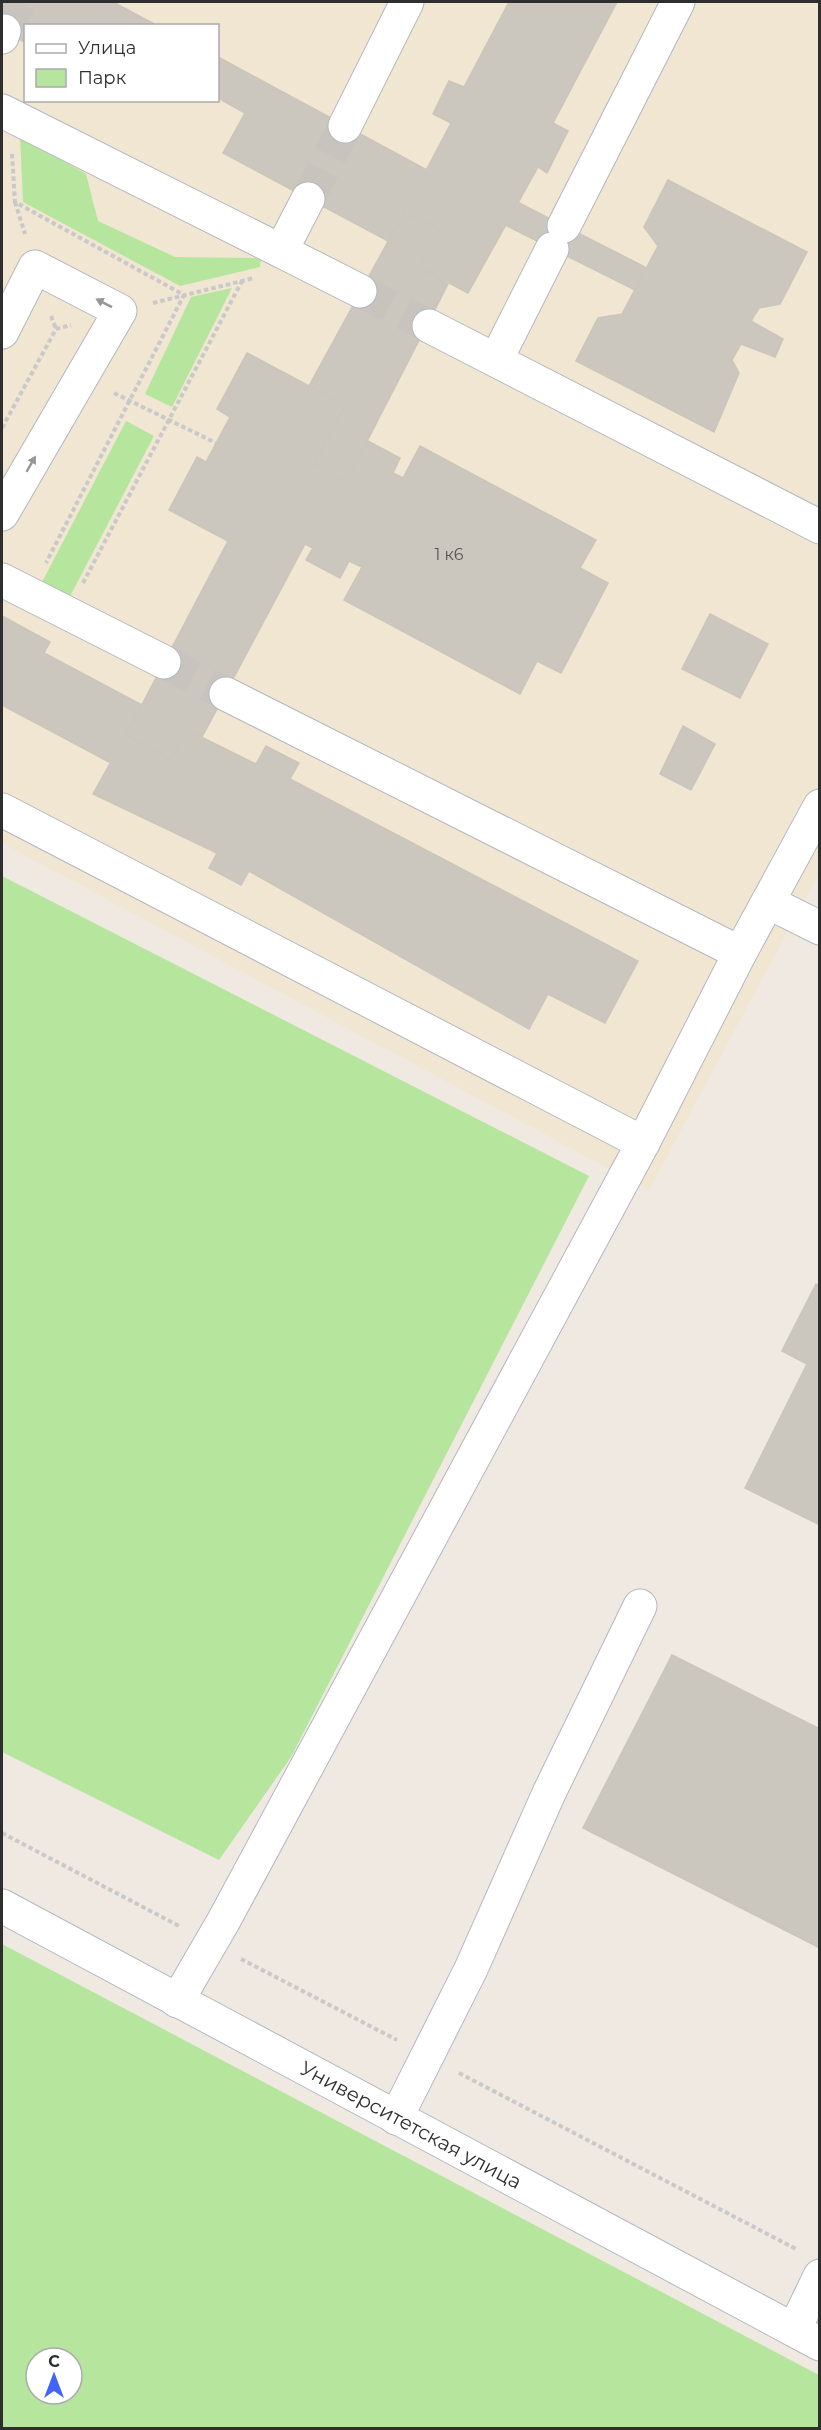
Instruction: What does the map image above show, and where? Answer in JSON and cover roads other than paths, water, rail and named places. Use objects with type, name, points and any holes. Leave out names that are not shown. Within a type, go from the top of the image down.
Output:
[{"type":"street","points":[[345,126],[407,2]]},
{"type":"street","points":[[496,360],[678,2]]},
{"type":"street","points":[[2,111],[360,291]]},
{"type":"street","points":[[281,250],[308,199]]},
{"type":"street","points":[[2,332],[35,267],[120,311],[2,514]]},
{"type":"street","points":[[429,326],[819,527]]},
{"type":"street","points":[[2,580],[164,662]]},
{"type":"street","points":[[226,694],[740,953]]},
{"type":"street","points":[[177,2001],[223,1922],[643,1143],[740,953],[819,806]]},
{"type":"street","points":[[2,810],[643,1143]]},
{"type":"street","points":[[768,902],[819,928]]},
{"type":"street","points":[[396,2118],[471,1969],[549,1793],[640,1606]]},
{"type":"street","name":"Университетская улица","points":[[2,1906],[806,2337]]},
{"type":"street","points":[[806,2337],[819,2276]]},
{"type":"tunnel","points":[[4,31],[20,2]]},
{"type":"tunnel","points":[[308,199],[345,126]]},
{"type":"tunnel","points":[[360,291],[429,326]]},
{"type":"tunnel","points":[[164,662],[226,694]]}]
